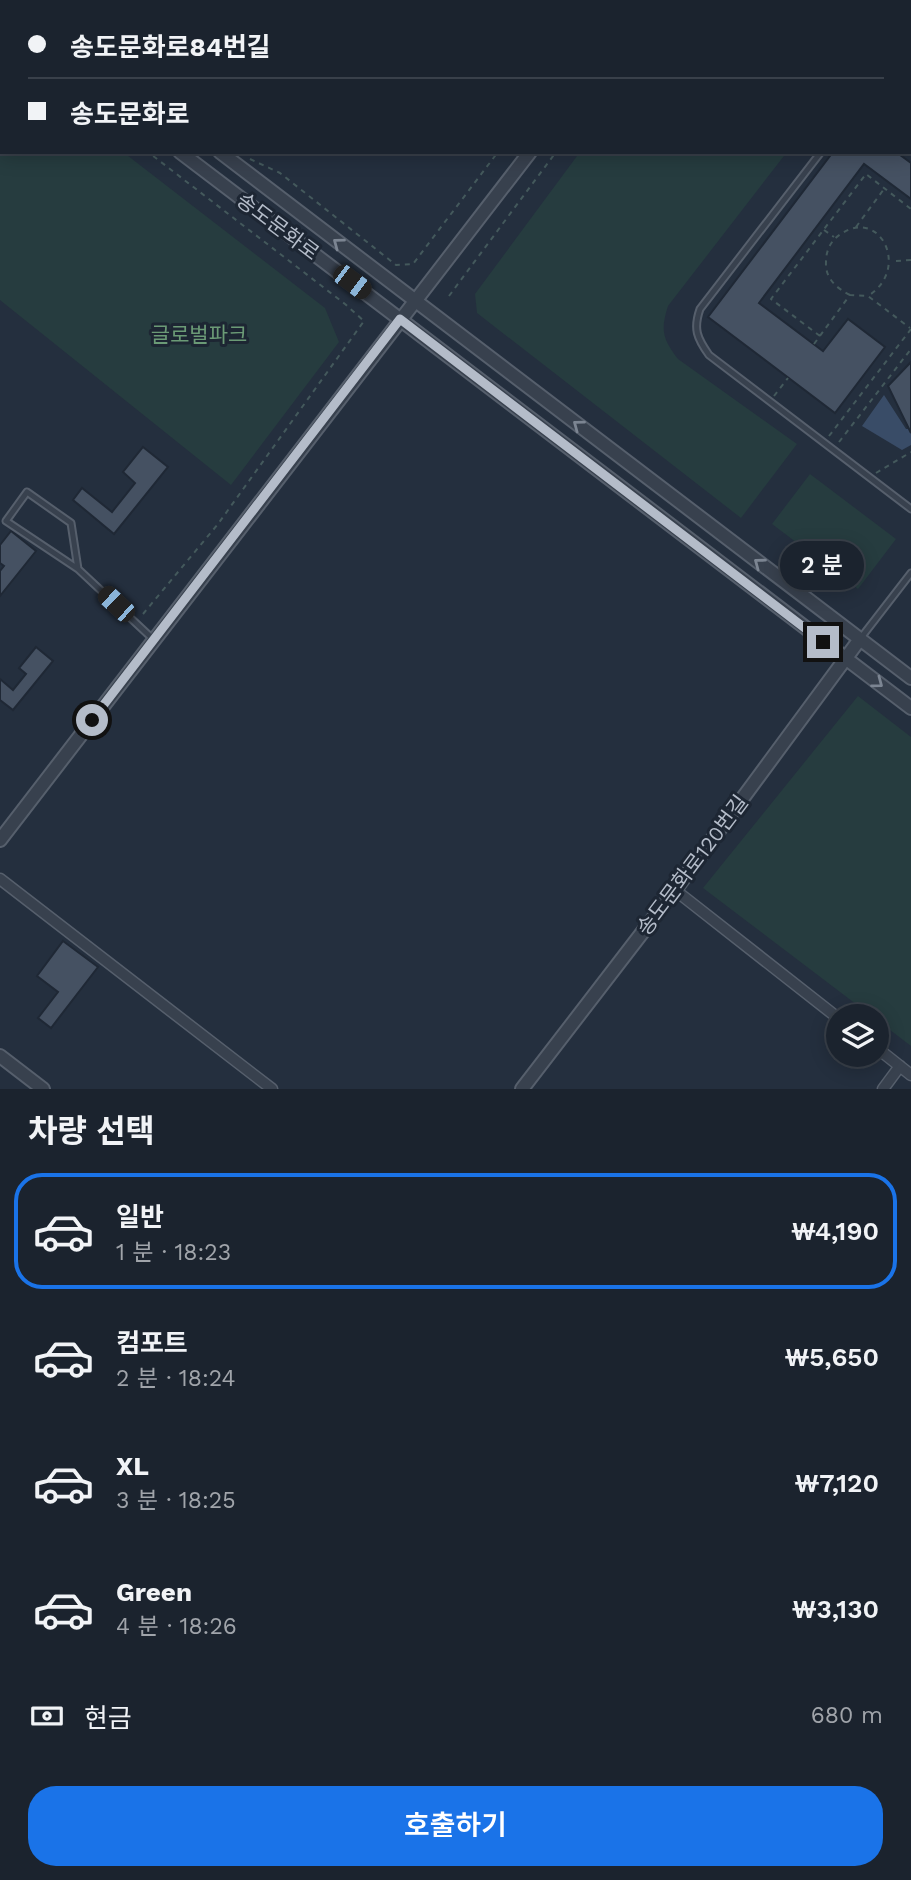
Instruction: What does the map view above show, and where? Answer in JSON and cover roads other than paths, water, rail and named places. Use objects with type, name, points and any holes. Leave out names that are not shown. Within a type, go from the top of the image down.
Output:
[{"type":"street","name":"송도문화로","points":[[183,154],[911,708]]},
{"type":"street","name":"송도문화로","points":[[223,154],[911,678]]},
{"type":"street","points":[[0,840],[528,154]]},
{"type":"street","name":"송도문화로120번길","points":[[522,1089],[675,890],[860,639]]},
{"type":"street","points":[[0,879],[272,1089]]},
{"type":"street","points":[[675,890],[826,1009]]},
{"type":"street","points":[[0,1056],[43,1089]]},
{"type":"street","points":[[889,1057],[911,1075]]},
{"type":"street","points":[[883,1089],[900,1066]]},
{"type":"lane","points":[[827,160],[820,154],[700,309],[695,325],[698,341],[709,355],[911,509]]},
{"type":"lane","points":[[78,569],[71,523],[27,492],[6,521],[78,569],[154,640]]},
{"type":"lane","points":[[860,639],[911,573]]},
{"type":"water","points":[[884,395],[906,429],[911,429],[911,445],[902,450],[862,426]]},
{"type":"park label","name":"글로벌파크","points":[[199,334]]}]
